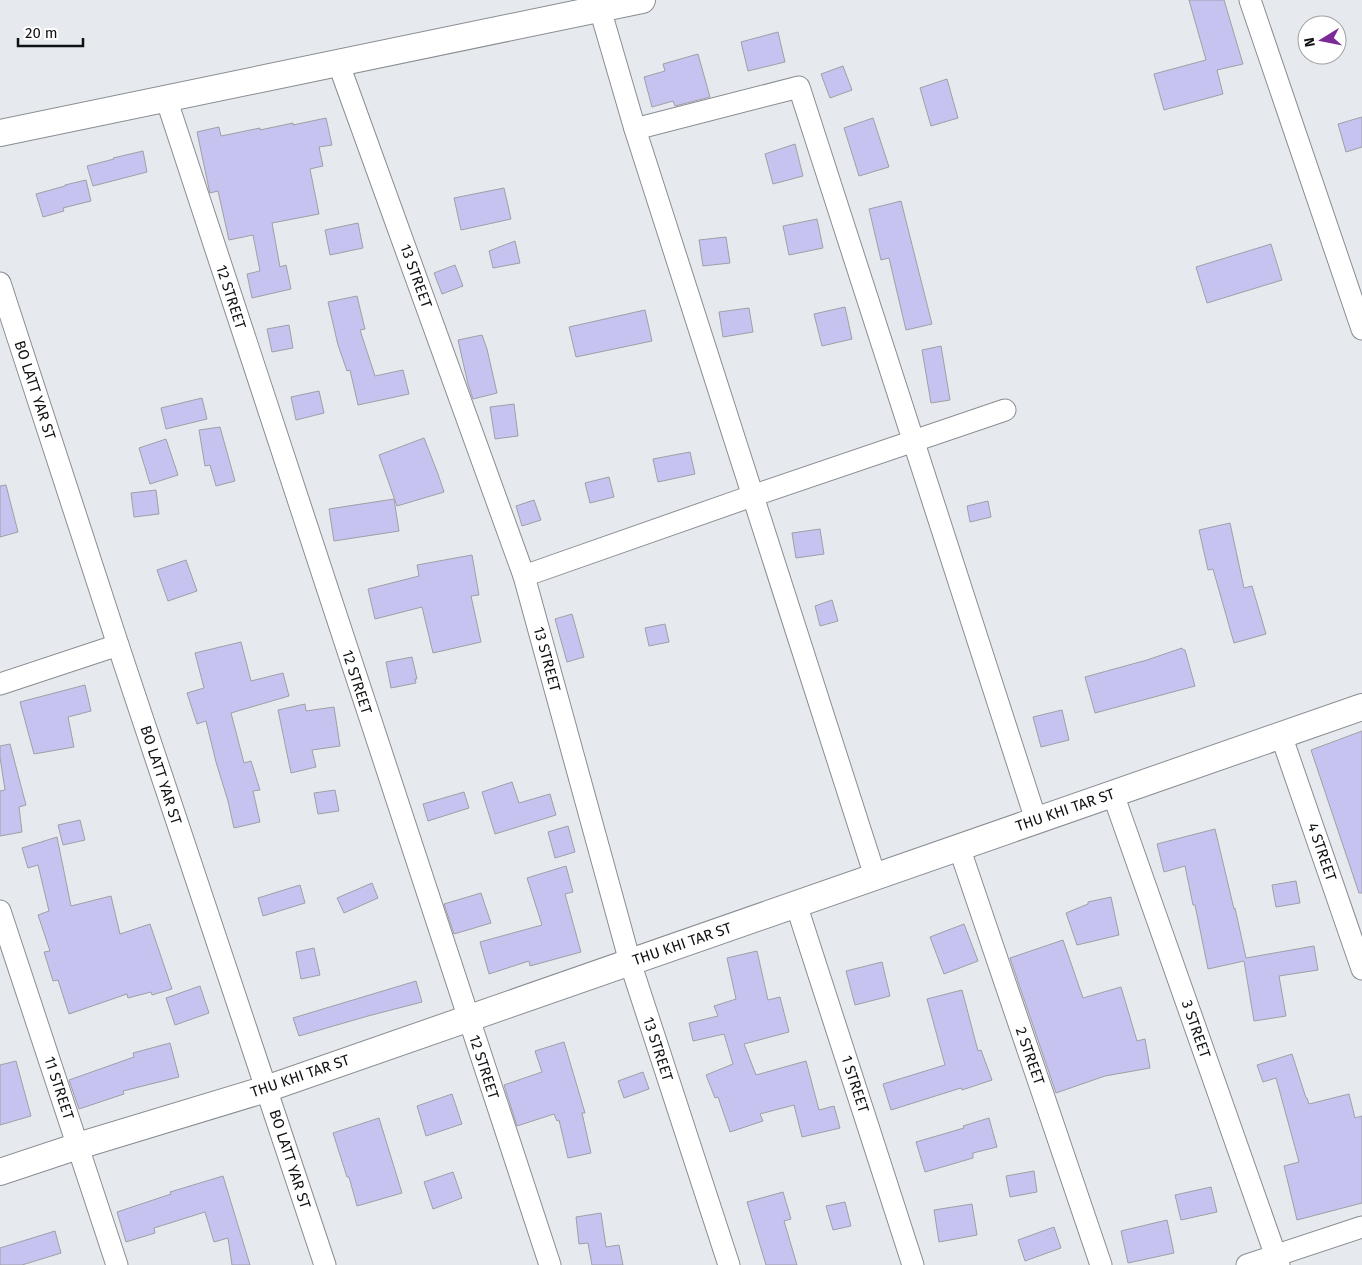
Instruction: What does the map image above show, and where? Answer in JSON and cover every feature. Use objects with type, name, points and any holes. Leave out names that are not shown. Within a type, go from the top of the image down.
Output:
[{"type":"street","points":[[0,133],[642,0]]},
{"type":"street","points":[[1250,0],[1362,329]]},
{"type":"street","points":[[600,9],[635,129],[875,876]]},
{"type":"street","name":"13 STREET","points":[[338,62],[524,576],[630,962],[729,1265]]},
{"type":"street","points":[[635,129],[798,87],[1036,820]]},
{"type":"street","name":"12 STREET","points":[[166,98],[550,1265]]},
{"type":"street","name":"BO LATT YAR ST","points":[[0,284],[118,645],[325,1265]]},
{"type":"street","points":[[524,576],[1005,410]]},
{"type":"street","points":[[0,684],[118,645]]},
{"type":"street","name":"THU KHI TAR ST","points":[[0,1172],[78,1146],[266,1089],[1362,706]]},
{"type":"street","name":"4 STREET","points":[[1281,735],[1362,969]]},
{"type":"street","name":"3 STREET","points":[[1113,794],[1277,1260]]},
{"type":"street","name":"2 STREET","points":[[959,847],[1101,1265]]},
{"type":"street","name":"1 STREET","points":[[796,904],[913,1265]]},
{"type":"street","name":"11 STREET","points":[[0,911],[117,1265]]},
{"type":"street","points":[[1247,1265],[1277,1260],[1362,1227]]},
{"type":"building","points":[[1189,0],[1224,0],[1243,64],[1217,70],[1223,94],[1164,110],[1154,74],[1206,60]]},
{"type":"building","points":[[778,32],[785,62],[748,71],[741,42]]},
{"type":"building","points":[[698,54],[710,97],[675,106],[673,101],[652,107],[644,77],[665,71],[663,64]]},
{"type":"building","points":[[843,66],[852,90],[830,98],[821,74]]},
{"type":"building","points":[[947,79],[958,118],[931,126],[920,88]]},
{"type":"building","points":[[1362,117],[1362,147],[1346,152],[1338,124]]},
{"type":"building","points":[[326,118],[332,145],[319,147],[323,166],[310,169],[319,214],[272,223],[280,267],[286,265],[291,289],[252,298],[247,274],[260,271],[253,235],[229,240],[218,191],[210,193],[197,132],[219,127],[221,136]]},
{"type":"building","points":[[873,118],[889,167],[859,176],[844,128]]},
{"type":"building","points":[[795,144],[803,176],[773,184],[765,154]]},
{"type":"building","points":[[143,151],[147,172],[93,186],[87,166]]},
{"type":"building","points":[[86,180],[91,201],[63,208],[64,211],[43,217],[36,194]]},
{"type":"building","points":[[504,188],[511,219],[461,230],[454,198]]},
{"type":"building","points":[[901,201],[932,324],[906,330],[889,258],[881,260],[869,209]]},
{"type":"building","points":[[817,219],[823,248],[789,255],[783,226]]},
{"type":"building","points":[[358,223],[363,248],[330,255],[325,230]]},
{"type":"building","points":[[726,237],[730,263],[703,266],[699,240]]},
{"type":"building","points":[[515,241],[520,263],[493,268],[489,251]]},
{"type":"building","points":[[1271,244],[1282,280],[1207,303],[1196,267]]},
{"type":"building","points":[[455,265],[463,286],[442,294],[434,273]]},
{"type":"building","points":[[357,296],[365,329],[360,330],[375,376],[403,370],[409,394],[358,405],[350,370],[347,371],[338,345],[328,302]]},
{"type":"building","points":[[845,307],[852,339],[822,346],[814,314]]},
{"type":"building","points":[[749,308],[753,332],[723,337],[719,312]]},
{"type":"building","points":[[645,310],[652,341],[576,357],[569,327]]},
{"type":"building","points":[[289,325],[293,348],[272,352],[267,329]]},
{"type":"building","points":[[482,335],[497,393],[473,399],[458,340]]},
{"type":"building","points":[[941,346],[950,400],[931,403],[922,350]]},
{"type":"building","points":[[319,391],[324,413],[296,420],[291,397]]},
{"type":"building","points":[[202,398],[207,419],[166,429],[161,408]]},
{"type":"building","points":[[514,404],[518,436],[495,439],[490,407]]},
{"type":"building","points":[[220,427],[235,481],[216,486],[210,465],[205,466],[199,430]]},
{"type":"building","points":[[424,438],[444,492],[397,506],[379,455]]},
{"type":"building","points":[[166,439],[178,475],[150,484],[139,448]]},
{"type":"building","points":[[690,452],[695,474],[658,482],[653,459]]},
{"type":"building","points":[[609,477],[614,497],[590,503],[585,483]]},
{"type":"building","points":[[6,485],[18,532],[0,537],[0,486]]},
{"type":"building","points":[[156,490],[159,514],[134,517],[131,493]]},
{"type":"building","points":[[394,499],[399,531],[334,541],[329,509]]},
{"type":"building","points":[[534,500],[541,520],[522,526],[516,506]]},
{"type":"building","points":[[988,501],[991,517],[970,522],[967,506]]},
{"type":"building","points":[[1230,523],[1244,588],[1252,586],[1266,634],[1234,643],[1213,569],[1208,570],[1199,530]]},
{"type":"building","points":[[820,529],[824,554],[796,558],[792,533]]},
{"type":"building","points":[[472,555],[479,595],[471,596],[481,642],[433,653],[422,607],[375,619],[368,589],[419,576],[417,565]]},
{"type":"building","points":[[186,560],[197,591],[168,601],[157,570]]},
{"type":"building","points":[[832,600],[838,621],[820,626],[815,606]]},
{"type":"building","points":[[572,614],[584,657],[567,662],[555,619]]},
{"type":"building","points":[[665,624],[669,642],[649,646],[645,628]]},
{"type":"building","points":[[241,642],[251,681],[283,673],[289,696],[231,713],[244,763],[251,761],[260,790],[253,791],[260,822],[234,828],[206,721],[197,724],[187,693],[204,688],[195,653]]},
{"type":"building","points":[[1182,648],[1185,650],[1195,686],[1095,713],[1085,677]]},
{"type":"building","points":[[412,657],[417,679],[415,679],[416,683],[391,688],[386,662]]},
{"type":"building","points":[[85,685],[91,711],[68,717],[74,747],[34,754],[20,702]]},
{"type":"building","points":[[305,704],[306,711],[334,707],[340,746],[312,750],[316,767],[291,773],[278,710]]},
{"type":"building","points":[[1062,710],[1069,740],[1041,747],[1033,717]]},
{"type":"building","points":[[1362,731],[1362,893],[1359,893],[1311,750]]},
{"type":"building","points":[[10,744],[26,805],[19,807],[22,832],[0,836],[0,791],[5,790],[0,746]]},
{"type":"building","points":[[512,782],[519,803],[550,794],[556,815],[495,834],[482,792]]},
{"type":"building","points":[[335,790],[339,811],[318,814],[314,793]]},
{"type":"building","points":[[464,792],[469,808],[428,821],[423,804]]},
{"type":"building","points":[[80,820],[85,840],[63,845],[58,825]]},
{"type":"building","points":[[568,826],[575,852],[555,858],[548,832]]},
{"type":"building","points":[[1215,829],[1246,958],[1314,946],[1318,970],[1279,976],[1286,1016],[1254,1021],[1244,961],[1208,969],[1185,866],[1164,872],[1157,844]]},
{"type":"building","points":[[57,837],[71,906],[111,896],[120,934],[150,924],[172,989],[152,995],[151,992],[128,998],[127,994],[69,1014],[58,980],[53,981],[44,952],[50,951],[38,915],[49,911],[38,865],[28,868],[22,848]]},
{"type":"building","points":[[566,866],[573,892],[565,894],[581,952],[530,966],[529,961],[489,974],[480,942],[542,925],[527,878]]},
{"type":"building","points":[[1296,881],[1300,903],[1276,907],[1272,885]]},
{"type":"building","points":[[372,883],[378,898],[344,913],[337,898]]},
{"type":"building","points":[[300,885],[305,903],[263,916],[258,898]]},
{"type":"building","points":[[481,893],[491,923],[454,934],[444,904]]},
{"type":"building","points":[[1111,897],[1119,935],[1077,945],[1066,913],[1088,904],[1088,902]]},
{"type":"building","points":[[964,924],[978,961],[944,974],[930,937]]},
{"type":"building","points":[[1063,940],[1083,998],[1121,987],[1137,1041],[1145,1039],[1150,1068],[1105,1076],[1056,1093],[1010,958]]},
{"type":"building","points":[[314,948],[320,975],[301,979],[296,952]]},
{"type":"building","points":[[757,951],[768,1000],[780,997],[789,1032],[744,1044],[756,1075],[806,1061],[819,1110],[834,1106],[840,1128],[802,1137],[794,1105],[760,1114],[763,1121],[730,1132],[718,1097],[715,1098],[706,1075],[733,1064],[724,1034],[693,1041],[689,1023],[718,1016],[714,1006],[736,999],[727,958]]},
{"type":"building","points":[[882,962],[890,996],[855,1005],[846,971]]},
{"type":"building","points":[[416,981],[422,1002],[299,1036],[293,1018]]},
{"type":"building","points":[[200,986],[209,1013],[175,1025],[166,998]]},
{"type":"building","points":[[962,990],[978,1051],[981,1050],[992,1080],[891,1110],[883,1084],[945,1065],[927,999]]},
{"type":"building","points":[[564,1042],[585,1113],[582,1113],[591,1153],[568,1158],[559,1120],[557,1121],[554,1114],[517,1126],[504,1085],[542,1072],[535,1051]]},
{"type":"building","points":[[170,1043],[179,1077],[123,1091],[124,1094],[79,1109],[69,1080],[134,1057],[133,1053]]},
{"type":"building","points":[[1292,1054],[1309,1104],[1349,1094],[1355,1118],[1362,1116],[1362,1203],[1297,1220],[1284,1166],[1299,1162],[1276,1078],[1263,1082],[1257,1065]]},
{"type":"building","points":[[16,1061],[31,1116],[0,1125],[0,1065]]},
{"type":"building","points":[[643,1072],[649,1089],[624,1098],[618,1081]]},
{"type":"building","points":[[452,1094],[462,1124],[426,1136],[417,1106]]},
{"type":"building","points":[[379,1118],[402,1193],[357,1206],[333,1133]]},
{"type":"building","points":[[989,1118],[997,1147],[973,1153],[973,1158],[925,1172],[916,1142],[964,1128],[963,1126]]},
{"type":"building","points":[[1034,1171],[1037,1192],[1010,1197],[1006,1176]]},
{"type":"building","points":[[453,1172],[462,1198],[433,1209],[424,1182]]},
{"type":"building","points":[[223,1176],[250,1265],[232,1265],[228,1238],[214,1242],[205,1212],[154,1228],[155,1233],[126,1242],[117,1212],[171,1194],[170,1192]]},
{"type":"building","points":[[1211,1187],[1217,1212],[1181,1220],[1175,1195]]},
{"type":"building","points":[[783,1192],[791,1219],[784,1221],[797,1265],[766,1265],[747,1202]]},
{"type":"building","points":[[845,1202],[851,1226],[833,1230],[826,1206]]},
{"type":"building","points":[[972,1204],[977,1235],[939,1242],[934,1210]]},
{"type":"building","points":[[601,1213],[606,1247],[619,1245],[623,1265],[592,1265],[588,1243],[579,1244],[576,1217]]},
{"type":"building","points":[[1167,1220],[1174,1253],[1128,1263],[1121,1231]]},
{"type":"building","points":[[1054,1227],[1061,1248],[1025,1261],[1018,1240]]},
{"type":"building","points":[[55,1231],[61,1253],[22,1265],[0,1265],[0,1248]]}]
